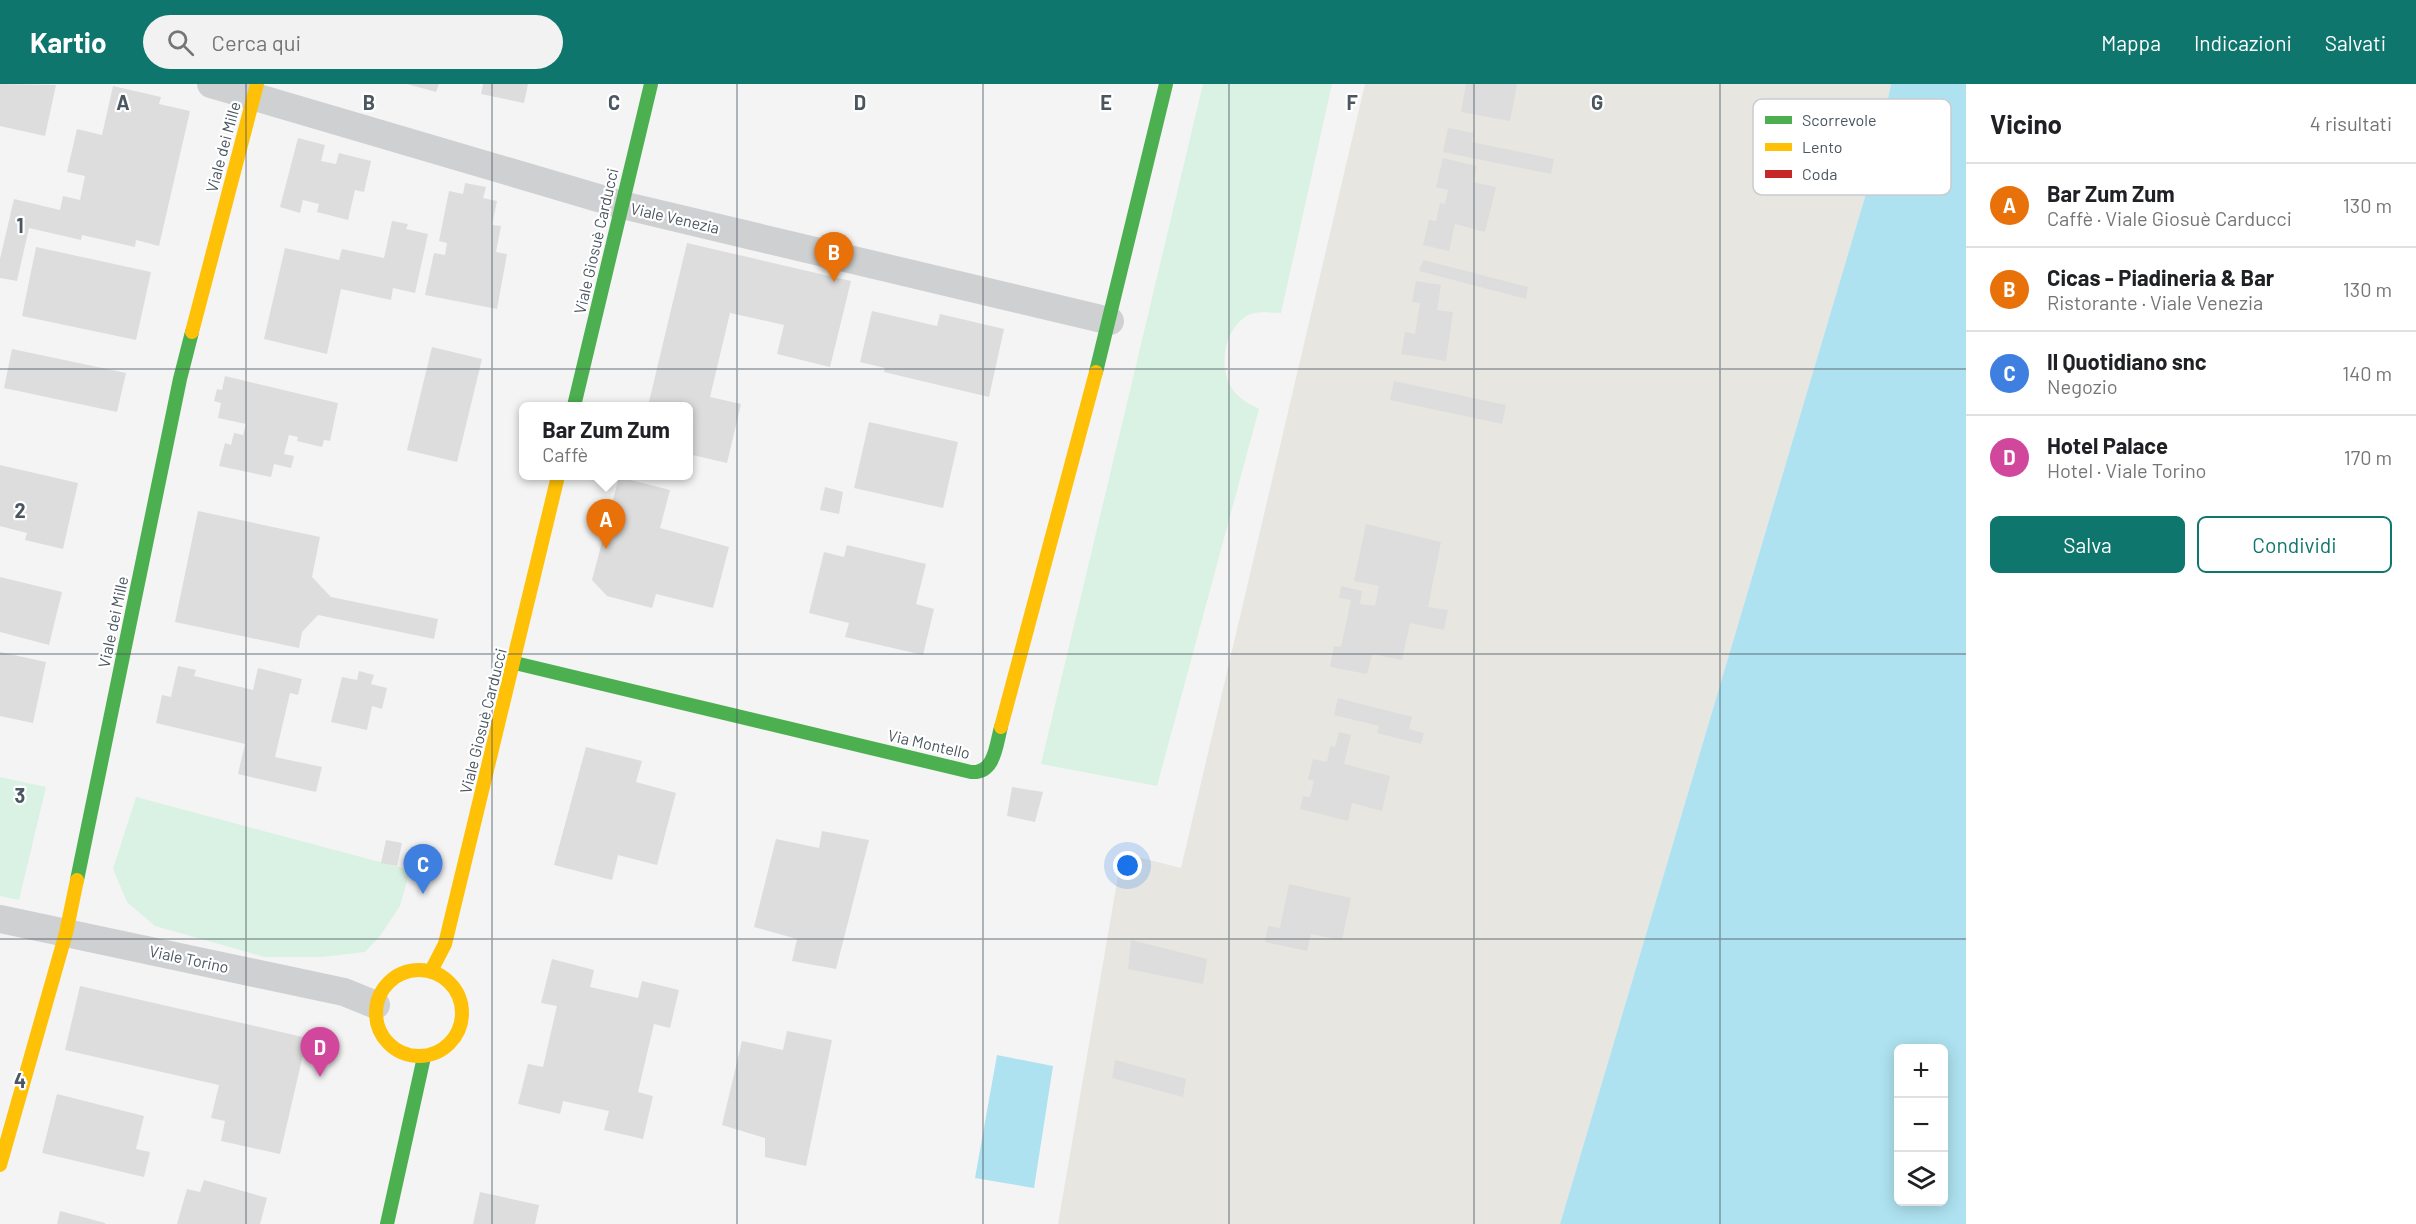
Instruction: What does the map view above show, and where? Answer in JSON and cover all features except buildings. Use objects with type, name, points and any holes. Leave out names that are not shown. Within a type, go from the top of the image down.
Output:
[{"type":"street","name":"Viale Venezia","points":[[212,84],[255,89],[622,205],[1110,321]]},
{"type":"street","name":"Viale Giosuè Carducci","points":[[575,402],[651,84]]},
{"type":"street","points":[[1110,321],[1166,84]]},
{"type":"street","name":"Viale dei Mille","points":[[0,1165],[8,1107],[66,933],[180,379],[255,89]]},
{"type":"street","name":"Via Montello","points":[[515,663],[971,772],[978,773],[986,770],[990,767],[993,757],[1110,321]]},
{"type":"street","name":"Viale Giosuè Carducci","points":[[431,971],[445,944],[515,663],[557,480]]},
{"type":"street","name":"Viale Torino","points":[[0,919],[344,992],[376,1005]]},
{"type":"street","points":[[413,970],[431,971],[444,978],[455,989],[461,1002],[463,1017],[459,1032],[450,1044],[438,1053],[424,1057],[411,1056],[397,1051],[379,1031],[375,1018],[376,1005],[383,988],[396,976],[413,970]]},
{"type":"street","points":[[387,1224],[424,1057]]},
{"type":"green space","points":[[1203,84],[1332,84],[1281,313],[1253,313],[1245,317],[1232,332],[1225,351],[1225,372],[1233,390],[1259,409],[1157,786],[1041,764]]},
{"type":"green space","points":[[0,777],[46,787],[19,900],[0,896]]},
{"type":"green space","points":[[136,797],[410,870],[400,906],[380,936],[365,952],[321,957],[265,957],[155,926],[127,902],[113,869]]},
{"type":"sand","points":[[1365,84],[1891,84],[1888,99],[1753,99],[1753,195],[1866,195],[1560,1224],[1058,1224],[1122,853],[1181,868]]},
{"type":"water","points":[[1891,84],[1966,84],[1966,1224],[1560,1224],[1866,195],[1951,195],[1951,99],[1888,99]]},
{"type":"water","points":[[997,1055],[1053,1066],[1034,1188],[975,1178]]},
{"type":"traffic: fast","points":[[575,402],[651,84]]},
{"type":"traffic: fast","points":[[1096,372],[1166,84]]},
{"type":"traffic: fast","points":[[77,880],[180,379],[192,332]]},
{"type":"traffic: fast","points":[[515,663],[971,772],[979,771],[990,763],[996,750],[1001,727]]},
{"type":"traffic: fast","points":[[387,1224],[424,1057]]},
{"type":"traffic: slow","points":[[192,332],[257,84]]},
{"type":"traffic: slow","points":[[1001,727],[1096,372]]},
{"type":"traffic: slow","points":[[431,971],[445,944],[557,480]]},
{"type":"traffic: slow","points":[[0,1165],[66,933],[77,880]]},
{"type":"traffic: slow","points":[[419,970],[436,973],[450,982],[459,996],[462,1013],[459,1030],[450,1044],[436,1053],[419,1056],[402,1053],[388,1044],[379,1030],[376,1013],[379,996],[388,982],[402,973],[419,970]]},
{"type":"place","name":"Cicas - Piadineria & Bar","points":[[834,282]]},
{"type":"place","name":"Bar Zum Zum","points":[[606,549]]},
{"type":"place","name":"Il Quotidiano snc","points":[[423,894]]},
{"type":"place","name":"Hotel Palace","points":[[320,1077]]}]
